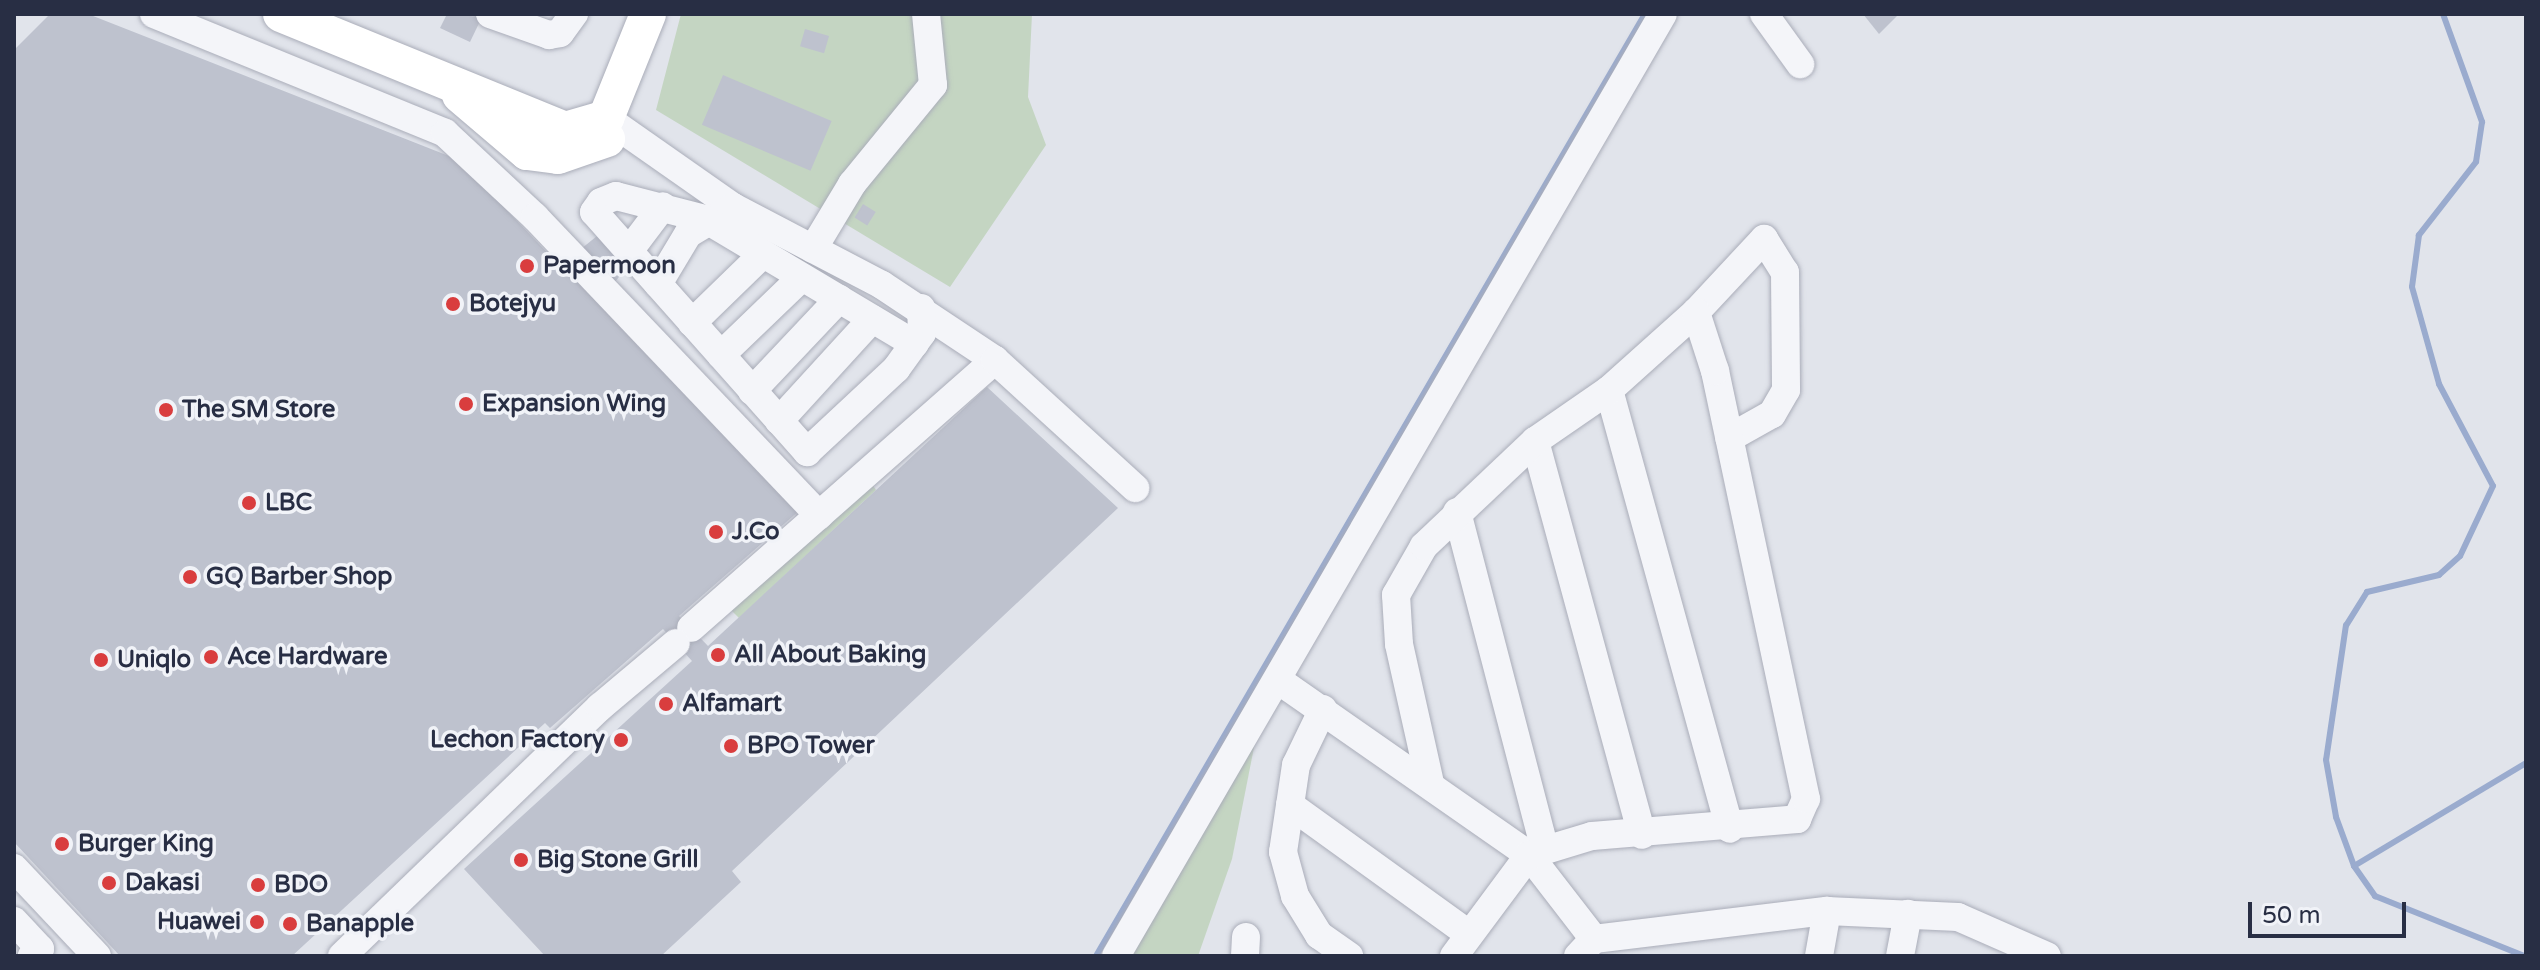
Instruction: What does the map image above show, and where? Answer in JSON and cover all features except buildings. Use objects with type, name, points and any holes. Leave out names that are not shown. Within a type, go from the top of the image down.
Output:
[{"type":"main road","points":[[281,14],[453,88],[527,152],[558,156],[592,149],[614,123],[662,14]]},
{"type":"main road","points":[[614,123],[648,14]]},
{"type":"street","points":[[154,14],[445,133],[535,217],[819,515]]},
{"type":"street","points":[[490,14],[539,34],[567,24]]},
{"type":"street","points":[[813,249],[852,184],[933,85],[926,14]]},
{"type":"street","points":[[1116,956],[1663,14]]},
{"type":"street","points":[[1764,14],[1800,64]]},
{"type":"street","points":[[614,123],[733,207],[921,308],[995,360],[1135,488]]},
{"type":"street","points":[[915,344],[705,219],[616,196],[601,202],[594,212],[807,452],[915,344],[922,333],[921,308]]},
{"type":"street","points":[[629,251],[663,206]]},
{"type":"street","points":[[658,284],[676,247],[705,219],[733,207]]},
{"type":"street","points":[[1430,783],[1399,644],[1396,595],[1424,546],[1535,441],[1609,390],[1696,312],[1768,240],[1785,272],[1786,390],[1772,414],[1729,438]]},
{"type":"street","points":[[692,323],[763,254]]},
{"type":"street","points":[[721,355],[802,277]]},
{"type":"street","points":[[752,391],[839,299]]},
{"type":"street","points":[[1290,805],[1461,945],[1537,853],[1592,836],[1730,829],[1797,819],[1806,799],[1729,438],[1696,312]]},
{"type":"street","points":[[779,421],[872,319]]},
{"type":"street","points":[[342,956],[600,707],[995,360]]},
{"type":"street","points":[[1609,390],[1730,829]]},
{"type":"street","points":[[1535,441],[1642,835]]},
{"type":"street","points":[[1457,512],[1537,853],[1586,948],[1827,911],[1958,917],[2000,945],[2047,956]]},
{"type":"street","points":[[1278,680],[1537,853]]},
{"type":"street","points":[[1323,709],[1296,765],[1283,852],[1295,896],[1319,935],[1349,956]]},
{"type":"street","points":[[14,868],[83,951]]},
{"type":"street","points":[[1819,956],[1827,911]]},
{"type":"street","points":[[1900,956],[1908,914]]},
{"type":"street","points":[[14,921],[40,949],[32,956]]},
{"type":"green space","points":[[681,14],[1032,14],[1028,97],[1046,145],[950,287],[656,110]]},
{"type":"green space","points":[[869,480],[876,490],[739,618],[729,608]]},
{"type":"green space","points":[[1260,717],[1232,859],[1198,956],[1120,956]]},
{"type":"waterway","points":[[1096,956],[1645,14]]},
{"type":"waterway","points":[[2443,14],[2482,122],[2476,162],[2419,235],[2412,287],[2439,384],[2493,486],[2460,556],[2439,575],[2367,592],[2346,625],[2326,760],[2336,817],[2354,866],[2375,896],[2524,956]]},
{"type":"waterway","points":[[2354,866],[2526,763]]},
{"type":"place","name":"Papermoon","points":[[527,266]]},
{"type":"place","name":"Botejyu","points":[[453,304]]},
{"type":"place","name":"Expansion Wing","points":[[466,404]]},
{"type":"place","name":"The SM Store","points":[[166,410]]},
{"type":"place","name":"LBC","points":[[249,503]]},
{"type":"place","name":"J.Co","points":[[716,532]]},
{"type":"place","name":"GQ Barber Shop","points":[[190,577]]},
{"type":"place","name":"All About Baking","points":[[718,655]]},
{"type":"place","name":"Ace Hardware","points":[[211,657]]},
{"type":"place","name":"Uniqlo","points":[[101,660]]},
{"type":"place","name":"Alfamart","points":[[666,704]]},
{"type":"place","name":"Lechon Factory","points":[[621,740]]},
{"type":"place","name":"BPO Tower","points":[[731,746]]},
{"type":"place","name":"Burger King","points":[[62,844]]},
{"type":"place","name":"Big Stone Grill","points":[[521,860]]},
{"type":"place","name":"Dakasi","points":[[109,883]]},
{"type":"place","name":"BDO","points":[[258,885]]},
{"type":"place","name":"Huawei","points":[[257,922]]},
{"type":"place","name":"Banapple","points":[[290,924]]}]
